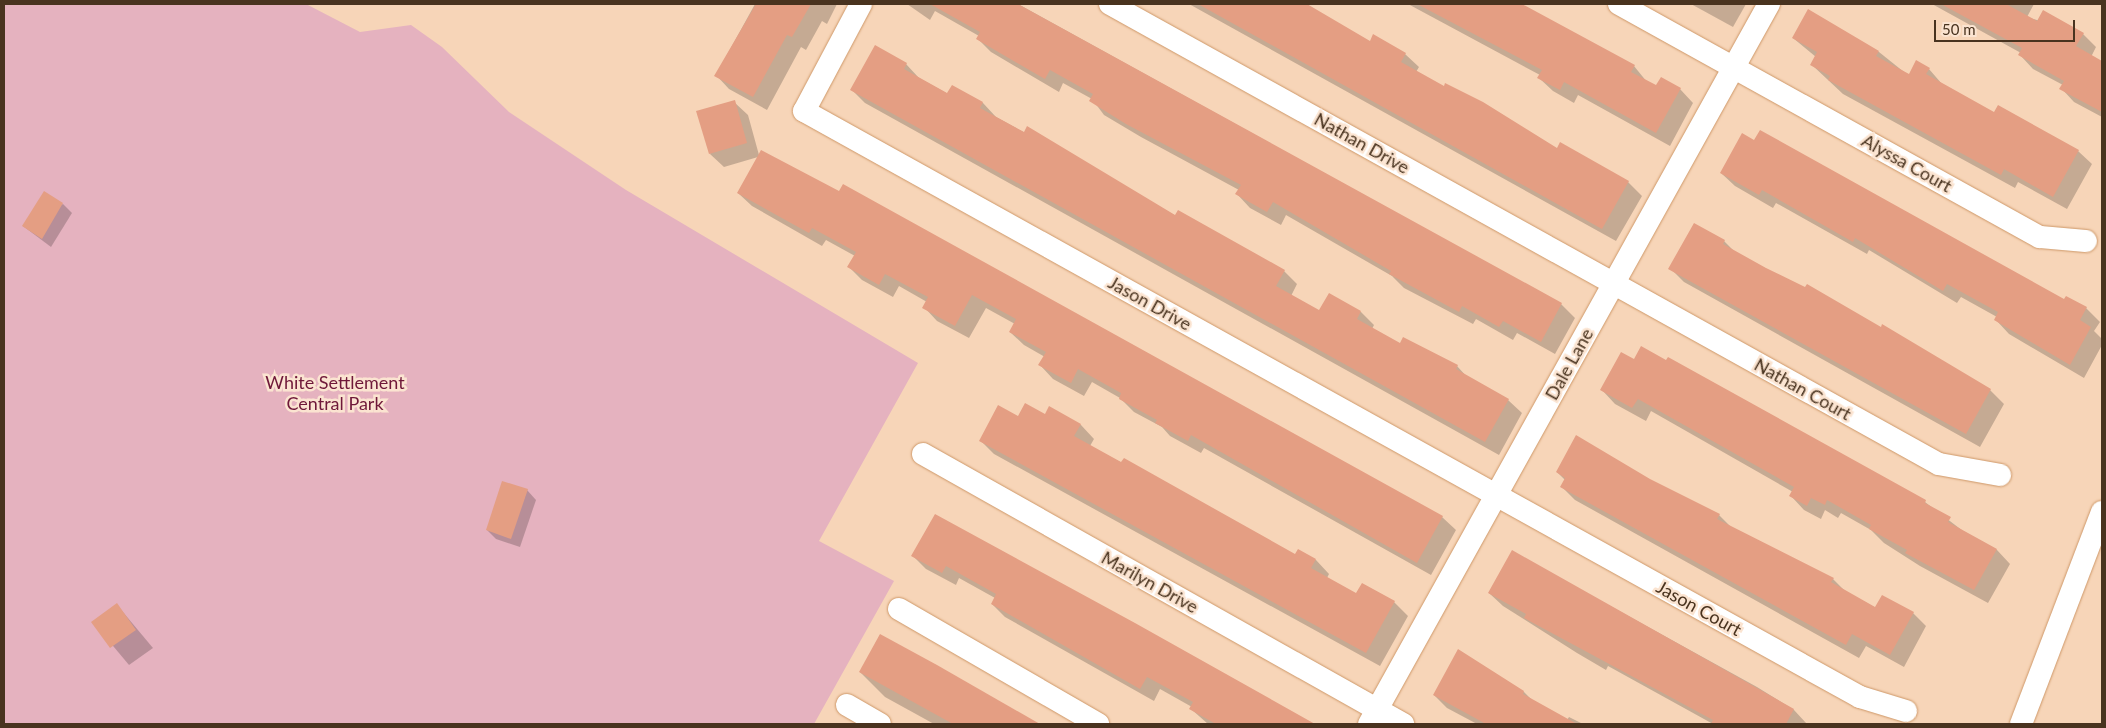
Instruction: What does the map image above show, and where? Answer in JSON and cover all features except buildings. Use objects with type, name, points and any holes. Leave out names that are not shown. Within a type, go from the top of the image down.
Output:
[{"type":"street","name":"Jason Drive","points":[[861,4],[804,111],[1496,495]]},
{"type":"street","name":"Nathan Drive","points":[[1110,4],[1614,283]]},
{"type":"street","name":"Alyssa Court","points":[[1618,4],[2040,237],[2086,241]]},
{"type":"street","name":"Dale Lane","points":[[1373,717],[1768,4]]},
{"type":"street","name":"Nathan Court","points":[[1614,283],[1939,464],[2000,475]]},
{"type":"street","name":"Marilyn Drive","points":[[923,454],[1373,717],[1403,724]]},
{"type":"street","name":"Jason Court","points":[[1496,495],[1860,697],[1906,711]]},
{"type":"street","points":[[2021,724],[2102,512]]},
{"type":"street","points":[[899,609],[1098,724]]},
{"type":"street","points":[[847,705],[880,724]]},
{"type":"green space","name":"White Settlement Central Park","points":[[4,4],[306,4],[360,32],[411,25],[442,47],[509,112],[626,190],[918,363],[819,541],[894,581],[814,724],[4,724]]}]
